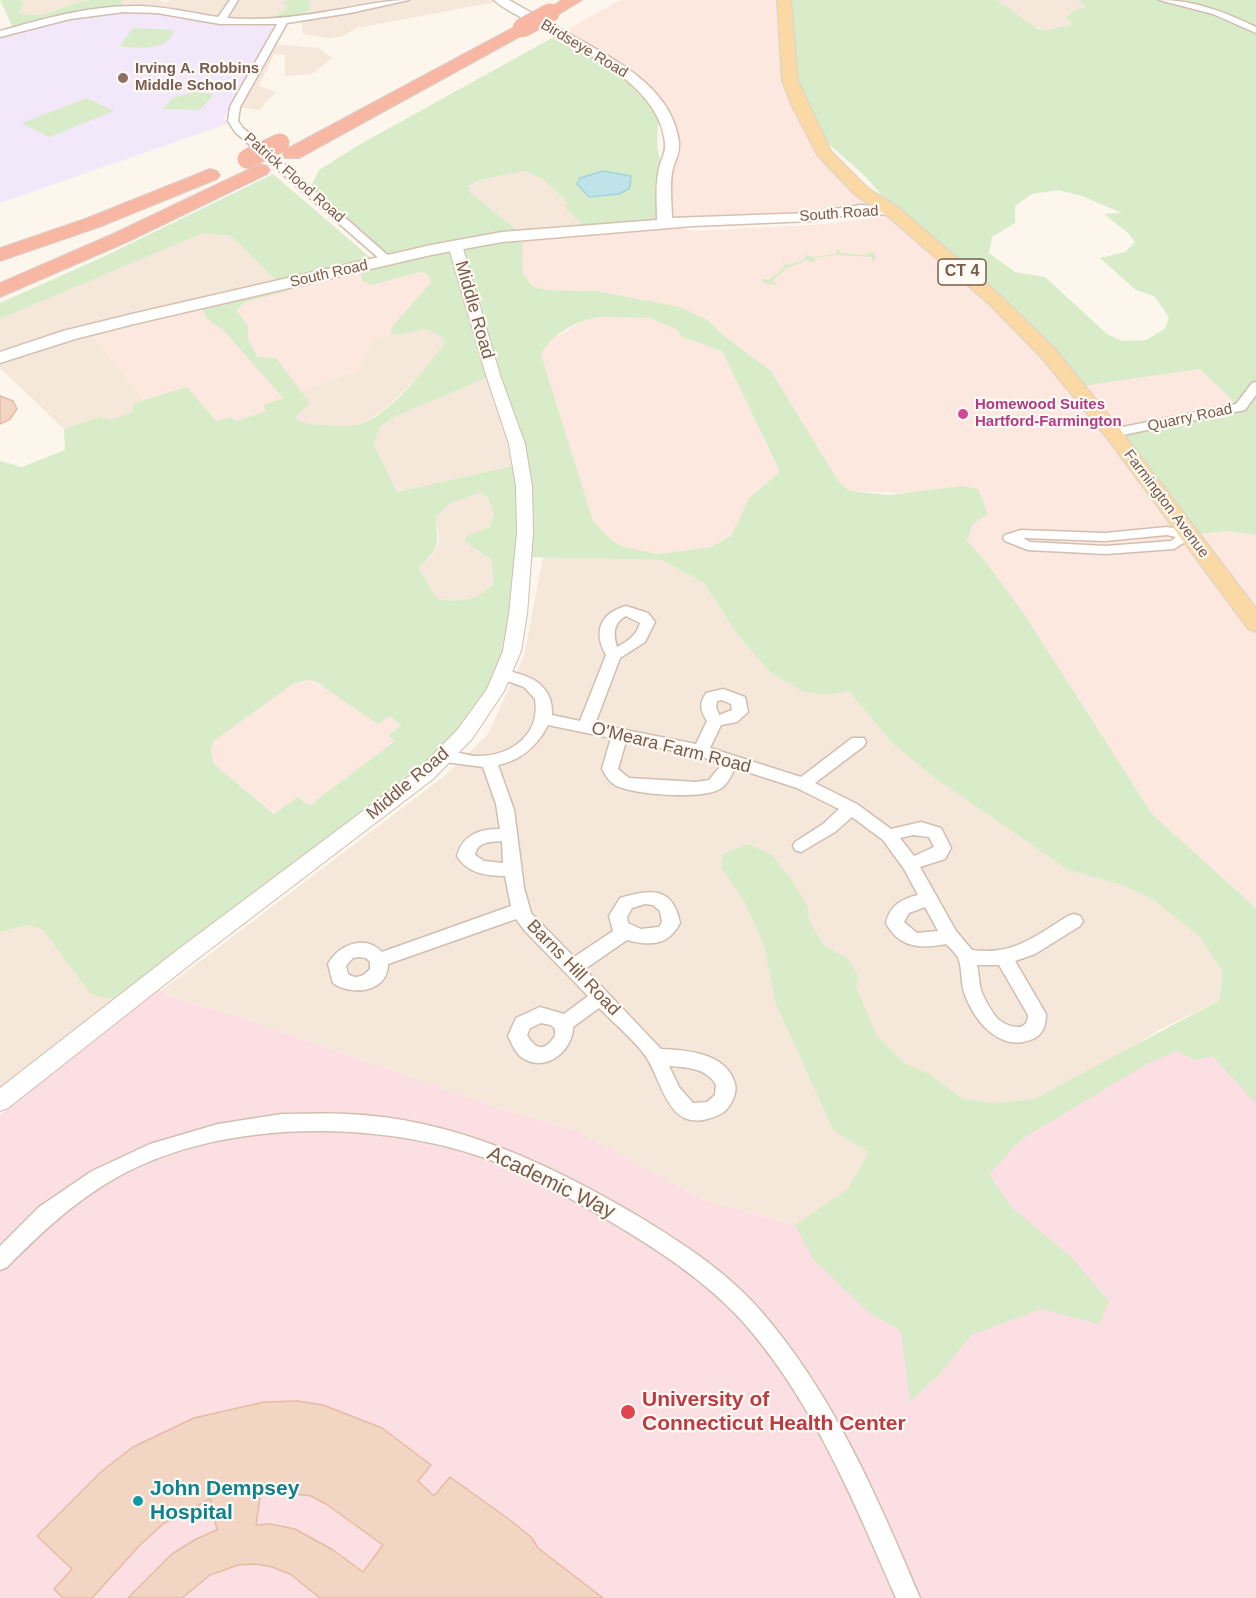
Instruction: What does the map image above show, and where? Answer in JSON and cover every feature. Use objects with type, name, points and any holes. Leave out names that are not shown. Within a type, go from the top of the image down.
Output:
[{"type":"highway","points":[[0,291],[145,227],[254,164],[547,7],[574,0]]},
{"type":"highway","points":[[0,234],[95,215],[254,164]]},
{"type":"highway","points":[[0,255],[164,194]]},
{"type":"main road","name":"Birdseye Road","points":[[500,0],[623,71],[648,92],[659,110],[658,153],[659,161],[666,167],[664,225]]},
{"type":"main road","name":"Farmington Avenue","points":[[784,0],[790,81],[820,146],[862,192],[892,211],[995,300],[1048,353],[1113,433],[1256,624]]},
{"type":"main road","name":"South Road","points":[[0,358],[69,335],[121,321],[455,245],[522,234],[664,225],[694,231],[795,227],[869,219],[892,211]]},
{"type":"street","points":[[75,0],[80,13]]},
{"type":"street","points":[[220,21],[234,0]]},
{"type":"street","points":[[0,34],[80,13],[144,9],[220,21],[283,21],[405,0]]},
{"type":"street","points":[[1163,0],[1216,12],[1256,30]]},
{"type":"street","name":"Patrick Flood Road","points":[[283,21],[235,107],[233,121],[239,130],[387,261]]},
{"type":"street","name":"Middle Road","points":[[0,1101],[166,970],[406,790],[445,756],[482,712],[503,674],[512,651],[518,614],[525,533],[524,486],[517,444],[493,375],[455,245]]},
{"type":"street","name":"Quarry Road","points":[[1113,433],[1240,407],[1256,386]]},
{"type":"street","points":[[1167,531],[1189,536],[1174,545],[1106,550],[1028,546],[1010,538],[1021,534],[1105,537],[1167,531]]},
{"type":"street","points":[[586,726],[614,655]]},
{"type":"street","points":[[445,756],[467,762],[489,762],[513,755],[538,734],[544,720],[546,706],[537,688],[532,683],[503,674]]},
{"type":"street","name":"O'Meara Farm Road","points":[[544,720],[586,726],[701,751],[803,784],[851,808],[889,836],[910,864],[950,936],[967,956]]},
{"type":"street","points":[[701,751],[715,721]]},
{"type":"street","points":[[620,734],[610,769],[618,778],[628,783],[705,789],[718,782],[731,760]]},
{"type":"street","points":[[803,784],[858,741]]},
{"type":"street","name":"Barns Hill Road","points":[[489,762],[506,809],[512,869],[523,916],[658,1057]]},
{"type":"street","points":[[801,846],[829,828],[851,808]]},
{"type":"street","points":[[889,836],[917,827],[931,830],[938,835],[943,848],[939,854],[910,864]]},
{"type":"street","points":[[508,835],[478,838],[470,844],[466,856],[474,865],[484,868],[512,869]]},
{"type":"street","points":[[930,900],[899,910],[895,923],[902,934],[911,939],[927,940],[950,936]]},
{"type":"street","points":[[379,960],[521,910]]},
{"type":"street","points":[[1004,958],[1037,1014],[1037,1023],[1031,1031],[1018,1036],[1007,1034],[990,1023],[973,994],[967,956],[987,959],[1004,958],[1029,949],[1074,921]]},
{"type":"street","points":[[572,968],[625,932]]},
{"type":"street","points":[[562,1025],[600,997]]},
{"type":"street","name":"Academic Way","points":[[0,1260],[41,1219],[97,1178],[160,1148],[213,1132],[283,1124],[371,1124],[438,1136],[500,1155],[574,1191],[666,1245],[710,1277],[750,1315],[790,1365],[826,1420],[908,1598]]},
{"type":"shaded area","points":[[21,0],[86,0],[37,16],[26,16],[17,12],[24,5]]},
{"type":"shaded area","points":[[123,0],[160,0],[165,3],[170,0],[289,0],[282,2],[289,5],[270,22],[243,22],[120,9]]},
{"type":"shaded area","points":[[309,0],[501,1],[357,28],[341,37],[329,38],[303,34],[301,18],[311,8]]},
{"type":"shaded area","points":[[620,0],[783,0],[820,146],[892,211],[1075,386],[1200,369],[1240,407],[1189,535],[1228,531],[1256,535],[1256,908],[1152,814],[982,557],[967,541],[973,524],[907,493],[850,491],[839,482],[771,371],[723,335],[708,320],[680,307],[597,291],[547,290],[532,286],[523,273],[522,234],[663,225],[671,127],[559,34]],"holes":[[[890,211],[869,219],[815,225],[694,231],[667,226]]]},
{"type":"shaded area","points":[[997,0],[1077,0],[1084,4],[1085,8],[1065,18],[1072,22],[1070,25],[1047,30],[1031,26]]},
{"type":"shaded area","name":"Irving A. Robbins Middle School","points":[[116,13],[155,14],[229,26],[268,25],[272,26],[272,30],[224,117],[227,124],[0,203],[0,38],[68,19]]},
{"type":"shaded area","points":[[271,44],[319,48],[332,58],[312,74],[285,76],[285,55],[274,54],[259,86],[276,92],[259,110],[235,107]]},
{"type":"shaded area","points":[[524,171],[544,180],[569,204],[565,206],[587,230],[522,234],[470,192],[469,187],[479,180]]},
{"type":"shaded area","points":[[203,233],[231,236],[277,281],[131,314],[0,353],[0,319]]},
{"type":"shaded area","points":[[360,267],[372,285],[420,272],[427,274],[431,282],[391,328],[391,334],[371,342],[359,370],[301,391],[276,359],[258,357],[248,339],[248,326],[237,311],[243,303],[288,283]]},
{"type":"shaded area","points":[[200,303],[206,318],[224,331],[283,398],[263,405],[267,411],[236,421],[231,417],[216,421],[187,388],[144,400],[88,330]]},
{"type":"shaded area","points":[[599,317],[650,318],[676,329],[682,337],[722,351],[780,473],[749,498],[731,536],[711,547],[658,554],[624,547],[611,540],[593,521],[541,354],[549,341],[585,320]]},
{"type":"shaded area","points":[[421,329],[434,330],[446,341],[430,366],[386,408],[364,423],[346,427],[302,424],[294,417],[310,403],[301,391],[358,370],[371,342],[382,336]]},
{"type":"shaded area","points":[[88,330],[144,400],[135,403],[133,412],[110,420],[99,417],[64,429],[0,368],[0,358]]},
{"type":"shaded area","points":[[493,375],[521,464],[397,492],[374,444],[380,427],[394,417]]},
{"type":"shaded area","points":[[480,493],[489,497],[494,513],[490,528],[466,536],[464,541],[492,560],[493,583],[486,592],[466,601],[437,599],[419,568],[433,554],[439,541],[436,517],[449,504]]},
{"type":"shaded area","points":[[543,557],[662,560],[704,583],[737,634],[770,672],[830,695],[849,691],[892,743],[936,779],[1068,870],[1122,885],[1152,899],[1199,936],[1222,971],[1220,1000],[1157,1031],[1053,1100],[795,1225],[706,1201],[575,1130],[504,1110],[233,1015],[170,997],[161,991],[447,774],[488,734],[524,656]]},
{"type":"shaded area","points":[[307,680],[390,716],[402,724],[388,736],[396,740],[310,805],[297,797],[275,814],[214,764],[211,750],[214,741],[293,684]]},
{"type":"shaded area","points":[[28,925],[43,930],[90,993],[131,997],[0,1101],[0,932]]},
{"type":"shaded area","name":"University of Connecticut Health Center","points":[[159,989],[170,997],[233,1015],[504,1110],[575,1130],[706,1201],[795,1225],[1221,1021],[1256,1056],[1256,1598],[0,1598],[0,1115],[48,1073]]},
{"type":"green space","points":[[0,0],[21,0],[24,5],[18,12],[36,15],[90,0],[123,0],[120,9],[13,28]]},
{"type":"green space","points":[[309,0],[311,8],[301,18],[270,22],[288,6],[281,2]]},
{"type":"green space","points":[[783,0],[997,0],[1038,29],[1047,30],[1070,25],[1072,22],[1065,18],[1076,9],[1085,8],[1084,4],[1077,0],[1256,0],[1256,535],[1228,531],[1189,535],[1113,433],[1239,407],[1200,369],[1075,387],[892,211],[875,187],[816,132],[808,121],[797,89]],"holes":[[[1058,190],[1082,196],[1122,213],[1104,214],[1128,233],[1135,242],[1125,252],[1100,258],[1136,290],[1154,296],[1169,317],[1165,329],[1146,340],[1122,341],[1107,334],[1045,277],[1015,272],[989,253],[992,237],[1015,223],[1015,206],[1032,194]]]},
{"type":"green space","points":[[133,28],[174,30],[166,42],[159,45],[143,48],[120,46]]},
{"type":"green space","points":[[559,34],[616,66],[659,109],[658,148],[666,167],[664,225],[587,230],[564,206],[569,204],[544,180],[524,171],[479,180],[469,186],[470,192],[522,234],[523,273],[532,286],[547,290],[597,291],[680,307],[708,320],[723,335],[771,371],[839,482],[850,491],[889,495],[963,486],[978,489],[988,514],[973,524],[967,541],[982,557],[1024,614],[1152,814],[1256,908],[1256,1103],[1212,1056],[1195,1060],[1177,1051],[1148,1063],[1022,1139],[989,1174],[1011,1207],[1071,1257],[1109,1301],[1099,1324],[1041,1309],[971,1335],[940,1374],[910,1402],[901,1331],[868,1312],[814,1260],[795,1225],[848,1189],[869,1152],[834,1131],[776,1004],[764,945],[745,903],[721,867],[723,854],[748,844],[772,855],[793,882],[808,907],[809,921],[824,946],[847,958],[859,977],[856,987],[877,1036],[904,1063],[927,1073],[963,1099],[997,1103],[1034,1099],[1220,1000],[1222,971],[1199,936],[1152,899],[1122,885],[1068,870],[936,779],[892,743],[849,691],[830,695],[804,692],[770,672],[737,634],[704,583],[662,560],[523,557],[515,633],[465,734],[131,997],[105,998],[90,993],[43,930],[28,925],[0,932],[0,461],[22,467],[65,450],[64,429],[99,417],[110,420],[133,412],[134,403],[187,387],[216,421],[231,417],[236,421],[266,411],[263,405],[283,398],[224,331],[206,318],[200,303],[288,283],[293,289],[243,303],[237,311],[248,326],[248,339],[258,357],[276,358],[310,403],[295,417],[308,424],[356,425],[372,419],[396,401],[446,341],[438,334],[424,329],[391,334],[391,328],[431,282],[427,274],[420,272],[372,285],[362,281],[360,267],[386,261],[309,190],[319,170],[357,146]],"holes":[[[599,317],[650,318],[676,329],[682,337],[722,351],[780,472],[749,498],[731,536],[711,547],[658,554],[624,547],[611,540],[593,521],[541,354],[559,334]],[[493,375],[521,464],[397,492],[374,444],[380,427],[394,417]],[[480,493],[488,497],[494,513],[490,527],[466,536],[464,541],[492,560],[493,584],[487,590],[467,599],[437,599],[419,568],[435,549],[436,517],[449,504]],[[307,680],[316,682],[378,724],[390,716],[401,725],[388,736],[395,741],[310,805],[297,797],[274,814],[214,764],[211,750],[214,741],[293,684]]]},
{"type":"green space","points":[[195,92],[214,94],[200,110],[163,109],[172,98]]},
{"type":"green space","points":[[87,98],[114,111],[49,137],[22,123]]},
{"type":"green space","points":[[273,174],[371,258],[277,281],[231,236],[203,233],[0,319],[0,303],[103,257]]},
{"type":"green space","points":[[838,249],[841,253],[865,255],[870,252],[875,254],[876,259],[872,262],[872,257],[839,255],[815,258],[815,263],[807,260],[786,269],[772,281],[780,284],[769,285],[762,281],[762,279],[769,280],[785,267],[782,262],[788,265],[805,259],[804,254],[813,257],[837,254]]},
{"type":"water","points":[[603,171],[631,176],[630,188],[619,194],[589,197],[577,184],[580,178]]},
{"type":"building","points":[[0,396],[13,401],[17,409],[10,419],[0,424]]},
{"type":"building","name":"John Dempsey Hospital","points":[[298,1401],[323,1405],[382,1428],[431,1465],[418,1481],[434,1496],[450,1477],[514,1523],[532,1538],[538,1548],[603,1598],[320,1598],[290,1574],[256,1564],[238,1565],[210,1575],[182,1598],[128,1598],[172,1554],[196,1539],[217,1530],[210,1499],[163,1524],[139,1546],[92,1598],[63,1598],[54,1589],[72,1569],[37,1536],[102,1471],[133,1447],[194,1418],[264,1402]],"holes":[[[261,1490],[311,1496],[326,1504],[383,1545],[363,1572],[333,1550],[295,1529],[270,1524],[256,1525]]]},
{"type":"place","name":"Irving A. Robbins Middle School","points":[[123,78]]},
{"type":"place","name":"Homewood Suites Hartford-Farmington","points":[[963,414]]},
{"type":"place","name":"University of Connecticut Health Center","points":[[628,1412]]},
{"type":"place","name":"John Dempsey Hospital","points":[[138,1501]]}]
